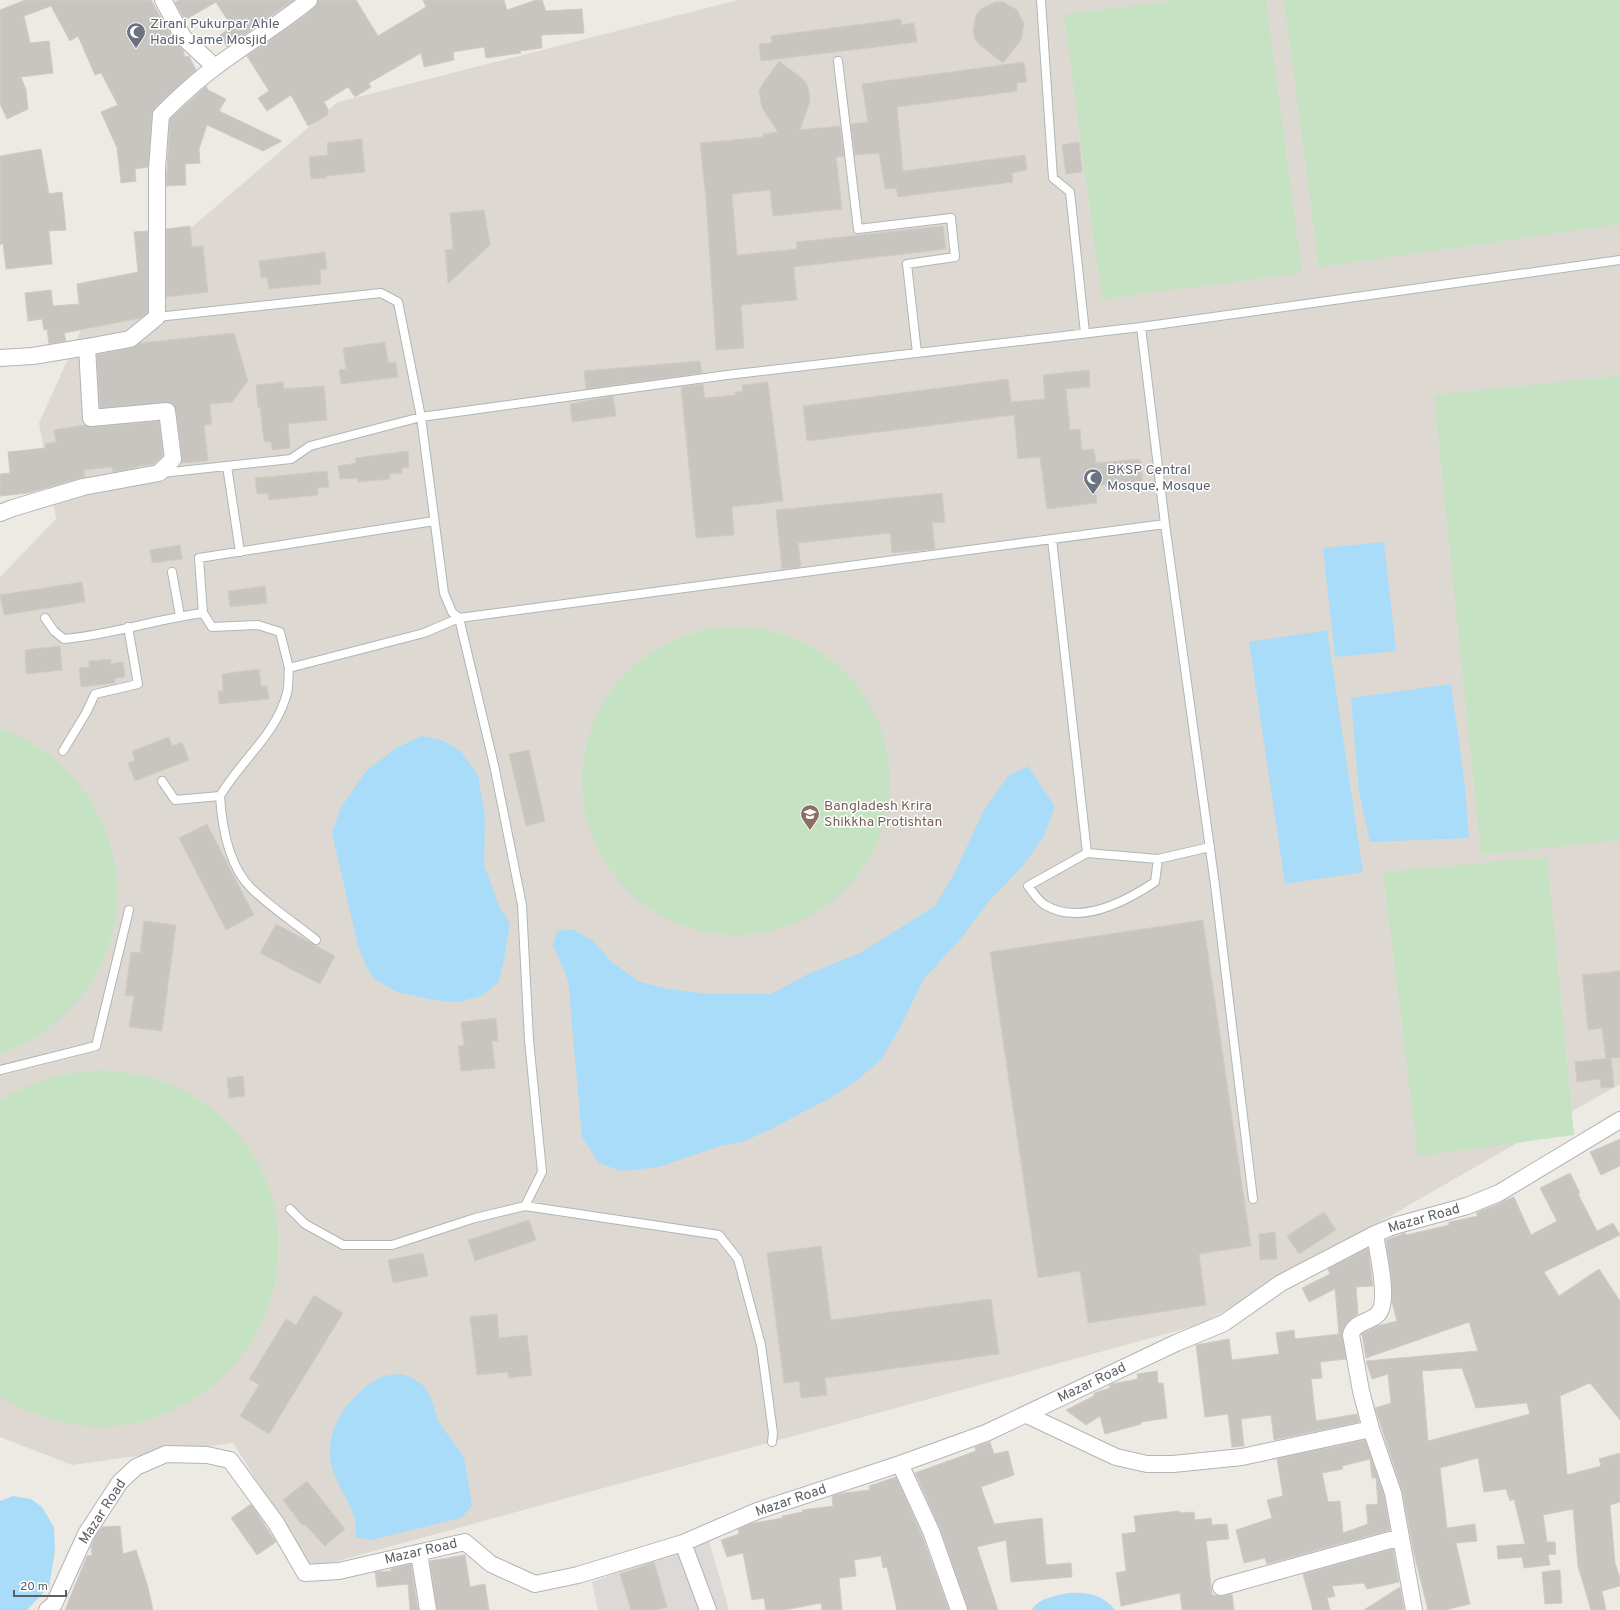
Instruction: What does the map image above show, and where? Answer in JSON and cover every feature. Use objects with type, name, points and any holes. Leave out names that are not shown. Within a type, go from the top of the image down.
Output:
[{"type":"street","points":[[163,0],[183,37],[215,67]]},
{"type":"street","points":[[0,358],[33,356],[130,339],[156,317],[157,170],[161,115],[188,88],[215,67],[290,16],[309,0]]},
{"type":"street","points":[[0,513],[83,487],[159,473],[173,459],[167,411],[91,418],[87,347]]},
{"type":"street","name":"Mazar Road","points":[[47,1610],[54,1604],[86,1534],[120,1482],[136,1467],[166,1454],[207,1455],[230,1460],[276,1523],[305,1573],[339,1571],[465,1542],[491,1564],[535,1584],[578,1575],[683,1543],[756,1511],[900,1464],[986,1433],[1027,1415],[1176,1342],[1224,1323],[1281,1283],[1375,1234],[1394,1226],[1467,1206],[1499,1193],[1620,1120]]},
{"type":"street","points":[[1375,1234],[1383,1285],[1382,1306],[1377,1316],[1356,1327],[1351,1335],[1361,1391],[1371,1428],[1393,1492],[1414,1610]]},
{"type":"street","points":[[1027,1415],[1116,1457],[1147,1464],[1173,1464],[1242,1457],[1371,1428]]},
{"type":"street","points":[[900,1464],[931,1531],[959,1610]]},
{"type":"street","points":[[1221,1587],[1401,1537]]},
{"type":"street","points":[[683,1543],[708,1610]]},
{"type":"street","points":[[419,1553],[428,1610]]},
{"type":"lane","points":[[1041,0],[1053,178],[1070,192],[1085,333]]},
{"type":"lane","points":[[838,61],[858,229],[952,218],[955,257],[907,264],[917,353]]},
{"type":"lane","points":[[159,473],[291,459],[310,446],[421,417],[727,375],[1141,326],[1620,260]]},
{"type":"lane","points":[[156,317],[381,293],[398,302],[421,417],[444,593],[452,612],[459,618],[494,765],[522,905],[529,1040],[542,1172],[525,1206]]},
{"type":"lane","points":[[1141,326],[1165,524],[1210,847],[1253,1199]]},
{"type":"lane","points":[[227,466],[240,552]]},
{"type":"lane","points":[[316,940],[250,888],[234,862],[221,820],[220,796],[227,784],[275,725],[288,692],[289,668],[280,632],[258,625],[212,627],[203,613],[199,558],[434,521]]},
{"type":"lane","points":[[289,668],[424,633],[459,618],[1165,524]]},
{"type":"lane","points":[[1052,539],[1087,853]]},
{"type":"lane","points":[[172,572],[180,616]]},
{"type":"lane","points":[[45,618],[54,631],[64,639],[87,637],[180,616],[203,613]]},
{"type":"lane","points":[[63,750],[86,713],[95,694],[138,684],[128,627]]},
{"type":"lane","points":[[162,780],[175,800],[220,796]]},
{"type":"lane","points":[[1158,860],[1155,882],[1135,896],[1105,909],[1067,913],[1044,904],[1028,886],[1087,853],[1158,860],[1210,847]]},
{"type":"lane","points":[[0,1070],[96,1046],[129,910]]},
{"type":"lane","points":[[290,1209],[305,1224],[343,1245],[392,1245],[475,1218],[525,1206],[719,1235],[738,1259],[761,1345],[773,1433],[772,1442]]},
{"type":"shaded area","name":"Bangladesh Krira Shikkha Protishtan","points":[[738,0],[1620,0],[1620,1084],[1202,1324],[312,1568],[233,1443],[72,1465],[0,1437],[0,577],[56,519],[39,423],[87,317],[338,102]]},
{"type":"shaded area","points":[[708,1538],[729,1610],[598,1610],[592,1582]]},
{"type":"green space","points":[[1175,0],[1266,0],[1302,273],[1102,299],[1064,15]]},
{"type":"green space","points":[[1284,0],[1620,0],[1620,224],[1319,267]]},
{"type":"green space","points":[[1620,376],[1620,840],[1481,855],[1434,395]]},
{"type":"green space","points":[[736,627],[766,630],[795,639],[821,653],[845,672],[864,696],[878,722],[887,751],[890,781],[887,811],[878,840],[864,866],[845,890],[821,909],[795,923],[766,932],[736,935],[706,932],[677,923],[651,909],[627,890],[608,866],[594,840],[585,811],[582,781],[585,751],[594,722],[608,696],[627,672],[651,653],[677,639],[706,630]]},
{"type":"green space","points":[[0,728],[40,748],[73,777],[97,812],[112,851],[117,892],[112,934],[96,974],[69,1010],[54,1024],[28,1042],[0,1054]]},
{"type":"green space","points":[[1547,857],[1574,1135],[1418,1156],[1383,872]]},
{"type":"green space","points":[[101,1070],[144,1076],[175,1086],[185,1091],[231,1126],[261,1169],[276,1217],[277,1268],[264,1316],[238,1360],[199,1396],[147,1420],[109,1426],[90,1426],[71,1424],[34,1414],[0,1397],[0,1100],[12,1093],[36,1083],[61,1075]]},
{"type":"water","points":[[1384,542],[1396,651],[1335,657],[1323,548]]},
{"type":"water","points":[[1327,630],[1363,872],[1285,884],[1249,642]]},
{"type":"water","points":[[1451,684],[1465,786],[1469,838],[1370,842],[1359,792],[1351,698]]},
{"type":"water","points":[[422,736],[442,740],[460,751],[478,775],[485,816],[484,865],[500,908],[510,923],[504,960],[498,983],[481,996],[458,1002],[434,1000],[397,992],[374,979],[366,966],[358,946],[332,833],[340,809],[366,771],[396,748]]},
{"type":"water","points":[[1028,766],[1055,807],[1043,838],[1022,867],[989,901],[962,937],[923,980],[901,1026],[882,1058],[859,1079],[832,1097],[743,1142],[720,1146],[659,1167],[621,1171],[599,1163],[582,1137],[568,980],[553,945],[557,931],[572,929],[593,941],[613,963],[640,982],[669,989],[709,994],[771,994],[806,975],[860,953],[935,906],[955,872],[984,810],[1008,776]]},
{"type":"water","points":[[400,1374],[408,1376],[424,1386],[432,1401],[438,1421],[464,1457],[472,1506],[461,1518],[371,1540],[356,1537],[356,1523],[354,1516],[335,1477],[331,1463],[331,1438],[335,1425],[349,1403],[358,1393],[381,1377]]},
{"type":"water","points":[[13,1496],[31,1499],[42,1507],[54,1527],[55,1551],[49,1587],[27,1610],[0,1610],[0,1501]]},
{"type":"water","points":[[1068,1593],[1081,1593],[1100,1597],[1115,1610],[1032,1610],[1043,1600]]},
{"type":"building","points":[[25,0],[151,0],[175,42],[183,50],[185,57],[189,56],[196,70],[161,102],[152,114],[148,167],[135,169],[136,181],[121,183],[117,148],[101,112],[118,105],[101,73],[95,75],[78,36],[70,41],[51,6],[24,16],[30,43],[49,41],[53,73],[21,77],[26,90],[28,109],[7,119],[0,104],[0,10]]},
{"type":"building","points":[[179,0],[294,0],[227,47],[220,35],[232,27],[216,2],[185,20],[175,2]]},
{"type":"building","points":[[318,0],[356,0],[378,36],[426,7],[423,0],[504,0],[507,10],[536,0],[542,0],[546,11],[582,9],[584,33],[541,35],[542,48],[520,51],[521,53],[486,58],[484,47],[453,52],[454,60],[424,67],[421,53],[369,83],[371,87],[355,97],[348,87],[324,102],[328,109],[328,115],[308,126],[291,95],[267,111],[258,98],[269,91],[247,56],[303,17],[315,7]]},
{"type":"building","points":[[995,2],[1003,2],[1017,10],[1024,24],[1021,40],[1003,63],[980,45],[975,39],[973,31],[976,15],[981,9]]},
{"type":"building","points":[[901,19],[901,25],[914,23],[917,42],[761,61],[759,44],[772,43],[771,36]]},
{"type":"building","points":[[779,61],[803,79],[808,86],[810,101],[800,130],[840,126],[844,156],[836,157],[842,209],[773,216],[770,190],[732,194],[737,255],[797,249],[796,242],[943,226],[946,249],[794,267],[797,300],[741,305],[744,348],[716,350],[706,199],[700,143],[763,137],[763,134],[778,132],[762,108],[759,92],[762,85]]},
{"type":"building","points":[[1024,62],[1027,82],[1017,83],[1017,91],[897,107],[903,171],[1025,155],[1027,170],[1012,173],[1013,182],[898,197],[896,188],[885,189],[879,153],[855,155],[851,124],[868,122],[862,84]]},
{"type":"building","points":[[206,86],[208,90],[226,99],[219,111],[282,141],[263,151],[207,125],[199,149],[200,163],[185,164],[186,185],[166,186],[170,119]]},
{"type":"building","points":[[362,139],[365,172],[311,179],[309,157],[328,155],[327,143]]},
{"type":"building","points":[[1079,142],[1082,172],[1066,174],[1062,145]]},
{"type":"building","points":[[41,149],[49,194],[62,192],[66,230],[49,231],[52,264],[6,269],[3,243],[0,245],[0,156]]},
{"type":"building","points":[[484,210],[490,245],[448,284],[445,250],[453,249],[450,213]]},
{"type":"building","points":[[190,226],[192,247],[203,246],[208,292],[166,297],[166,229]]},
{"type":"building","points":[[148,231],[148,312],[141,318],[64,333],[66,341],[49,344],[47,329],[44,330],[42,319],[28,321],[25,293],[51,290],[53,306],[79,304],[77,284],[138,272],[134,232]]},
{"type":"building","points":[[325,252],[327,269],[320,270],[321,284],[269,289],[267,278],[261,278],[259,261]]},
{"type":"building","points":[[234,333],[248,381],[232,402],[210,404],[212,424],[204,425],[208,461],[181,463],[182,458],[176,410],[171,403],[100,408],[97,355],[132,348],[140,343]]},
{"type":"building","points":[[385,342],[388,363],[396,362],[398,377],[341,384],[339,370],[346,369],[343,348]]},
{"type":"building","points":[[700,361],[702,373],[586,389],[584,371]]},
{"type":"building","points":[[1089,370],[1090,387],[1066,389],[1070,430],[1080,429],[1082,450],[1094,449],[1096,463],[1140,459],[1143,481],[1095,486],[1097,503],[1047,509],[1040,457],[1018,459],[1014,415],[807,441],[803,406],[1008,379],[1011,402],[1045,399],[1043,375]]},
{"type":"building","points":[[283,382],[284,389],[324,386],[327,420],[288,424],[290,448],[272,450],[271,442],[264,442],[260,407],[258,408],[256,385]]},
{"type":"building","points":[[768,382],[783,501],[732,507],[734,535],[696,538],[681,387],[703,384],[705,398],[735,395],[735,392],[743,391],[742,385]]},
{"type":"building","points":[[613,396],[616,416],[572,422],[570,404]]},
{"type":"building","points":[[159,421],[163,456],[154,464],[137,466],[138,467],[113,472],[112,467],[84,470],[85,477],[28,493],[0,496],[0,474],[10,473],[8,452],[46,448],[45,444],[56,442],[54,430],[85,425],[92,427]]},
{"type":"building","points":[[408,451],[409,467],[402,468],[402,473],[389,474],[390,479],[358,482],[357,478],[340,479],[338,466],[356,463],[355,458]]},
{"type":"building","points":[[327,471],[329,487],[317,488],[318,495],[269,500],[268,493],[257,494],[255,478]]},
{"type":"building","points":[[942,493],[945,522],[932,523],[935,549],[892,553],[890,533],[798,543],[801,567],[782,569],[776,510]]},
{"type":"building","points":[[180,545],[182,559],[152,563],[150,550]]},
{"type":"building","points":[[82,582],[85,602],[4,615],[0,595]]},
{"type":"building","points":[[265,586],[267,603],[230,607],[228,591]]},
{"type":"building","points":[[60,646],[62,670],[26,674],[25,650]]},
{"type":"building","points":[[111,659],[111,664],[123,662],[125,677],[115,678],[115,683],[81,687],[79,668],[89,667],[89,661]]},
{"type":"building","points":[[259,669],[261,686],[267,686],[269,699],[219,704],[218,691],[223,691],[222,674]]},
{"type":"building","points":[[169,737],[172,746],[182,742],[189,760],[135,781],[128,763],[135,760],[132,751]]},
{"type":"building","points":[[529,750],[545,821],[526,826],[509,754]]},
{"type":"building","points":[[207,824],[254,915],[226,930],[179,838]]},
{"type":"building","points":[[1203,920],[1251,1246],[1199,1254],[1206,1305],[1088,1323],[1080,1271],[1038,1278],[990,952]]},
{"type":"building","points":[[144,921],[176,925],[162,1031],[129,1027],[134,996],[125,995],[131,952],[140,953]]},
{"type":"building","points":[[276,924],[335,956],[320,984],[260,953]]},
{"type":"building","points":[[1620,971],[1620,1057],[1606,1059],[1602,1028],[1588,1030],[1582,975]]},
{"type":"building","points":[[496,1018],[498,1041],[492,1041],[495,1068],[461,1071],[458,1046],[464,1045],[461,1022]]},
{"type":"building","points":[[1611,1058],[1614,1087],[1601,1088],[1600,1079],[1577,1082],[1575,1062]]},
{"type":"building","points":[[243,1076],[245,1096],[229,1098],[227,1078]]},
{"type":"building","points":[[1620,1139],[1620,1166],[1601,1175],[1590,1152]]},
{"type":"building","points":[[1570,1173],[1580,1193],[1578,1194],[1597,1231],[1613,1223],[1620,1235],[1544,1272],[1559,1296],[1599,1269],[1620,1301],[1620,1420],[1590,1383],[1560,1396],[1567,1475],[1601,1466],[1599,1459],[1620,1453],[1620,1502],[1610,1505],[1615,1563],[1620,1578],[1620,1586],[1602,1591],[1606,1610],[1591,1610],[1578,1566],[1573,1509],[1543,1515],[1547,1542],[1555,1542],[1556,1554],[1548,1555],[1550,1565],[1524,1568],[1522,1557],[1498,1559],[1497,1546],[1525,1544],[1514,1499],[1510,1501],[1506,1489],[1484,1492],[1478,1458],[1440,1468],[1447,1528],[1475,1524],[1477,1541],[1456,1543],[1470,1604],[1445,1610],[1428,1610],[1414,1554],[1402,1490],[1375,1408],[1391,1403],[1388,1374],[1372,1379],[1366,1361],[1478,1351],[1469,1322],[1366,1358],[1362,1334],[1377,1326],[1397,1321],[1392,1302],[1391,1276],[1386,1240],[1405,1233],[1406,1235],[1449,1225],[1449,1222],[1478,1216],[1476,1213],[1514,1197],[1531,1235],[1557,1221],[1540,1188]],"holes":[[[1462,1368],[1476,1408],[1527,1403],[1530,1414],[1428,1441],[1422,1371]]]},
{"type":"building","points":[[1324,1212],[1336,1230],[1299,1254],[1287,1236]]},
{"type":"building","points":[[529,1220],[536,1240],[475,1261],[468,1240]]},
{"type":"building","points":[[1275,1232],[1277,1259],[1260,1260],[1259,1234]]},
{"type":"building","points":[[821,1246],[831,1320],[991,1299],[999,1354],[825,1378],[827,1395],[801,1398],[799,1381],[784,1383],[767,1253]]},
{"type":"building","points":[[1368,1248],[1373,1286],[1356,1287],[1358,1314],[1347,1322],[1342,1332],[1346,1359],[1320,1362],[1322,1378],[1311,1379],[1316,1421],[1357,1414],[1359,1422],[1274,1440],[1271,1415],[1241,1419],[1244,1446],[1232,1447],[1228,1414],[1205,1417],[1196,1345],[1229,1339],[1232,1360],[1279,1354],[1276,1333],[1294,1330],[1295,1339],[1339,1334],[1335,1289],[1309,1302],[1302,1288],[1330,1274],[1328,1269]]},
{"type":"building","points":[[423,1253],[428,1276],[393,1283],[388,1260]]},
{"type":"building","points":[[314,1295],[343,1313],[269,1434],[240,1416],[259,1385],[249,1379],[286,1319],[296,1325]]},
{"type":"building","points":[[497,1314],[499,1338],[527,1335],[532,1375],[509,1378],[508,1372],[477,1375],[470,1317]]},
{"type":"building","points":[[1157,1371],[1158,1383],[1163,1383],[1167,1418],[1141,1422],[1141,1424],[1105,1434],[1100,1416],[1086,1425],[1066,1410],[1094,1396],[1094,1393],[1110,1388],[1109,1385],[1138,1379],[1137,1374]]},
{"type":"building","points":[[1365,1440],[1384,1495],[1390,1530],[1267,1564],[1265,1558],[1244,1563],[1236,1530],[1272,1518],[1267,1500],[1283,1496],[1277,1459]],"holes":[[[1370,1459],[1372,1478],[1376,1478],[1378,1504],[1366,1505],[1368,1524],[1343,1533],[1340,1501],[1328,1502],[1322,1473],[1343,1469],[1342,1466]]]},
{"type":"building","points":[[990,1442],[994,1454],[1008,1451],[1014,1475],[981,1487],[994,1524],[1042,1518],[1046,1565],[1071,1563],[1072,1577],[1011,1582],[1006,1540],[977,1547],[998,1610],[968,1610],[940,1528],[915,1473],[976,1451],[975,1447]]},
{"type":"building","points":[[896,1477],[922,1535],[949,1610],[897,1610],[887,1567],[883,1568],[881,1556],[854,1560],[856,1576],[839,1578],[842,1610],[822,1610],[821,1603],[784,1610],[766,1610],[764,1598],[752,1600],[743,1553],[727,1557],[721,1540],[739,1534],[738,1529],[753,1523],[783,1518],[782,1516],[803,1512],[802,1510],[833,1506],[832,1496],[843,1493],[870,1490],[869,1486]]},
{"type":"building","points":[[307,1481],[345,1529],[325,1546],[304,1524],[302,1525],[283,1500]]},
{"type":"building","points":[[251,1504],[276,1542],[257,1555],[231,1518]]},
{"type":"building","points":[[1179,1511],[1179,1513],[1194,1512],[1195,1520],[1211,1518],[1212,1525],[1227,1524],[1229,1539],[1206,1541],[1212,1595],[1223,1596],[1232,1594],[1234,1610],[1182,1610],[1180,1593],[1121,1606],[1116,1573],[1126,1571],[1122,1534],[1136,1532],[1134,1516]]},
{"type":"building","points":[[120,1526],[123,1554],[136,1550],[148,1587],[153,1610],[65,1610],[87,1556],[92,1555],[91,1547],[95,1537],[102,1527]]},
{"type":"building","points":[[1393,1549],[1399,1582],[1367,1589],[1364,1583],[1332,1586],[1335,1596],[1327,1598],[1330,1610],[1313,1610],[1303,1574]]},
{"type":"building","points":[[465,1555],[470,1587],[485,1584],[489,1610],[437,1610],[430,1561]]},
{"type":"building","points":[[654,1562],[667,1607],[656,1610],[631,1610],[620,1574]]},
{"type":"building","points":[[411,1564],[418,1610],[410,1610],[408,1584],[377,1587],[375,1572],[391,1571],[391,1569]]},
{"type":"building","points":[[1560,1570],[1562,1603],[1545,1604],[1542,1572]]},
{"type":"building","points":[[1400,1587],[1404,1610],[1364,1610]]},
{"type":"place","name":"Zirani Pukurpar Ahle Hadis Jame Mosjid","points":[[136,49]]},
{"type":"place","name":"BKSP Central Mosque, Mosque","points":[[1093,495]]},
{"type":"place","name":"Bangladesh Krira Shikkha Protishtan","points":[[810,831]]}]
